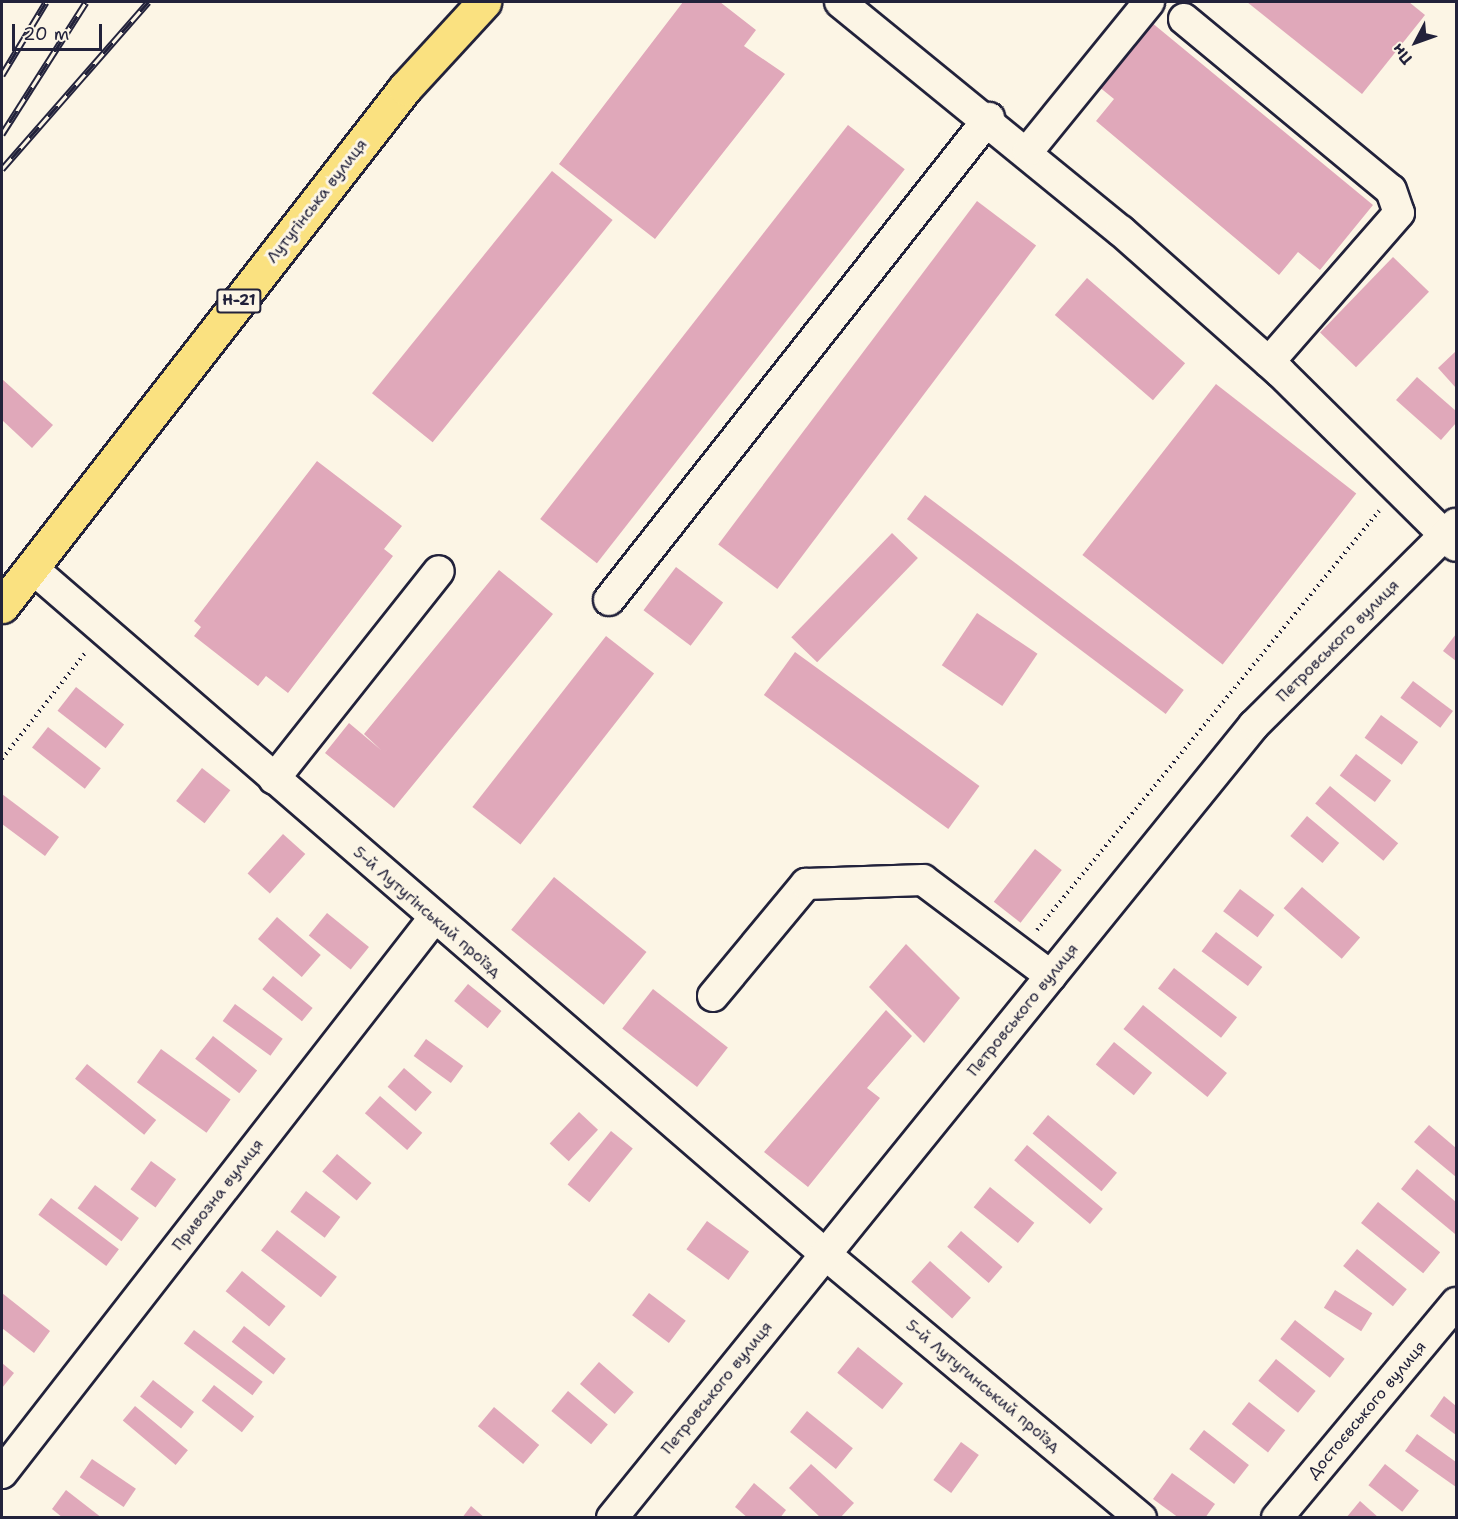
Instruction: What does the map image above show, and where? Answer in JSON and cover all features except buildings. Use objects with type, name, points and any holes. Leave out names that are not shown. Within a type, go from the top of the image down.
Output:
[{"type":"main road","name":"Лутугінська вулиця","points":[[2,606],[405,88],[484,2]]},
{"type":"street","points":[[840,2],[989,118],[1269,362],[1395,492],[1452,535]]},
{"type":"street","points":[[1028,152],[1149,2]]},
{"type":"street","points":[[1184,19],[1391,190],[1399,213],[1269,362]]},
{"type":"street","points":[[609,600],[989,118]]},
{"type":"street","name":"Петровського вулиця","points":[[612,1518],[1254,725],[1452,535]]},
{"type":"street","name":"5-й Лутугінський проїзд","points":[[32,568],[825,1254]]},
{"type":"street","points":[[274,779],[439,571]]},
{"type":"street","points":[[713,996],[806,884],[923,880],[1051,976]]},
{"type":"street","name":"Привозна вулиця","points":[[2,1473],[434,918]]},
{"type":"street","name":"5-й Лутугинський проїзд","points":[[825,1254],[1141,1518]]},
{"type":"street","name":"Достоєвського вулиця","points":[[1277,1518],[1456,1303]]},
{"type":"path","points":[[1020,952],[1395,492]]},
{"type":"path","points":[[2,759],[103,630]]},
{"type":"railway","points":[[2,75],[46,2]]},
{"type":"railway","points":[[2,134],[86,2]]},
{"type":"railway","points":[[2,169],[148,2]]}]
